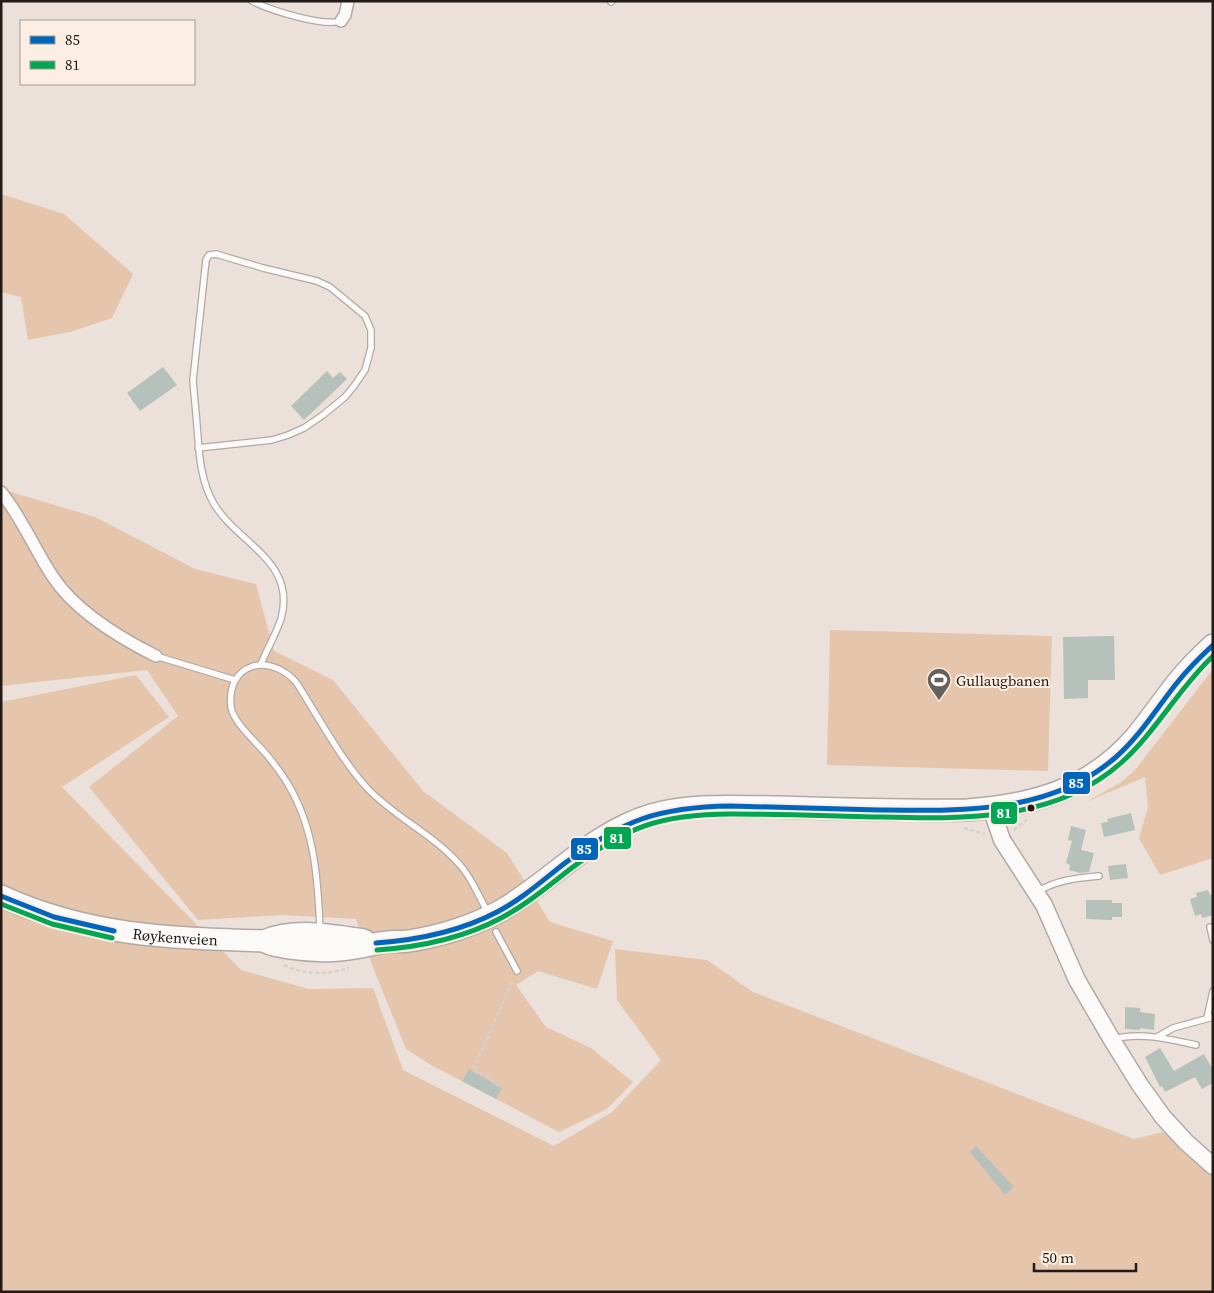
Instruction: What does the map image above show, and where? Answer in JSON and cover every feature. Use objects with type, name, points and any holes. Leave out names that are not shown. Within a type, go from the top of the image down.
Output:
[{"type":"highway","name":"Røykenveien","points":[[1,896],[54,917],[95,928],[168,937],[264,941],[300,934],[320,943],[366,940],[376,943],[432,937],[479,921],[514,902],[606,834],[628,823],[663,812],[691,808],[734,806],[933,811],[991,808],[1023,804],[1046,797],[1077,784],[1098,772],[1113,760],[1136,737],[1186,671],[1213,645]]},
{"type":"street","points":[[341,21],[345,15],[348,1]]},
{"type":"street","points":[[1,492],[20,520],[54,579],[70,597],[119,636],[156,656]]},
{"type":"street","points":[[991,808],[1002,840],[1037,892],[1077,980],[1112,1040],[1140,1085],[1163,1117],[1186,1142],[1213,1166]]},
{"type":"lane","points":[[252,1],[299,18],[334,24],[341,21]]},
{"type":"lane","points":[[198,448],[214,448],[280,437],[304,428],[323,415],[345,396],[365,370],[371,348],[369,323],[365,316],[330,287],[317,281],[216,254],[209,255],[206,260],[193,370],[198,448],[204,480],[213,503],[270,564],[280,578],[283,587],[284,596],[281,618],[261,664]]},
{"type":"lane","points":[[156,656],[235,680]]},
{"type":"lane","points":[[320,943],[318,886],[311,840],[301,812],[290,787],[232,712],[231,694],[235,680],[243,671],[251,666],[261,664],[280,668],[289,674],[354,773],[378,798],[436,843],[459,864],[471,881],[485,908]]},
{"type":"lane","points":[[1037,892],[1056,882],[1099,876]]},
{"type":"lane","points":[[1210,927],[1213,940]]},
{"type":"lane","points":[[496,932],[517,972]]},
{"type":"lane","points":[[1157,1037],[1173,1028],[1210,1017],[1213,991]]},
{"type":"lane","points":[[1112,1040],[1131,1037],[1157,1037],[1196,1045]]},
{"type":"path","points":[[498,1086],[487,1076],[473,1071],[517,972]]},
{"type":"shaded area","points":[[1,194],[64,214],[133,274],[112,318],[70,332],[28,340],[21,297],[1,292]]},
{"type":"shaded area","points":[[1,489],[95,517],[195,569],[256,584],[274,651],[333,680],[423,791],[507,853],[550,922],[613,941],[597,989],[538,971],[516,985],[546,1027],[591,1048],[633,1082],[607,1109],[559,1132],[431,1065],[406,1049],[374,970],[356,919],[281,915],[198,920],[89,787],[178,716],[147,670],[1,686]]},
{"type":"shaded area","name":"Gullaugbanen","points":[[830,630],[1052,636],[1048,771],[827,765]]},
{"type":"shaded area","points":[[1213,669],[1213,858],[1160,875],[1139,838],[1148,807],[1145,777],[1086,802],[1120,783],[1135,770]]},
{"type":"shaded area","points":[[136,675],[169,717],[62,787],[241,970],[309,989],[373,988],[403,1070],[554,1146],[612,1112],[661,1060],[617,1000],[615,949],[707,960],[753,992],[1134,1139],[1163,1132],[1213,1174],[1213,1292],[1,1292],[1,702]]},
{"type":"building","points":[[163,367],[177,385],[140,411],[127,393]]},
{"type":"building","points":[[327,371],[333,378],[340,372],[347,379],[304,420],[291,406]]},
{"type":"building","points":[[1114,636],[1115,680],[1088,680],[1088,698],[1064,699],[1063,637]]},
{"type":"building","points":[[1131,813],[1135,830],[1104,837],[1101,823],[1108,822],[1107,819]]},
{"type":"building","points":[[1071,826],[1086,830],[1081,850],[1094,853],[1089,872],[1080,873],[1069,870],[1070,865],[1066,863],[1072,841],[1068,840]]},
{"type":"building","points":[[1126,864],[1128,878],[1110,880],[1108,866]]},
{"type":"building","points":[[1208,890],[1210,895],[1213,894],[1213,915],[1202,918],[1201,914],[1195,916],[1190,899],[1197,897],[1196,893]]},
{"type":"building","points":[[1086,900],[1112,900],[1112,903],[1122,903],[1122,917],[1112,917],[1112,920],[1086,919]]},
{"type":"building","points":[[1125,1007],[1140,1008],[1140,1012],[1155,1014],[1154,1030],[1140,1028],[1140,1030],[1125,1029]]},
{"type":"building","points":[[1160,1048],[1174,1071],[1204,1054],[1213,1070],[1213,1083],[1202,1089],[1195,1077],[1165,1092],[1162,1086],[1160,1087],[1145,1057]]},
{"type":"building","points":[[469,1069],[502,1088],[496,1099],[462,1081]]},
{"type":"building","points":[[976,1146],[1014,1187],[1005,1195],[970,1152]]},
{"type":"transit line","name":"85","points":[[376,943],[438,934],[483,919],[515,901],[565,863],[605,836],[624,826],[662,813],[682,809],[731,806],[860,810],[973,809],[1034,799],[1063,789],[1091,776],[1125,749],[1180,679],[1213,645]]},
{"type":"transit line","name":"81","points":[[377,950],[441,941],[486,925],[536,896],[589,855],[608,843],[627,833],[664,820],[731,814],[942,818],[1007,813],[1038,806],[1068,796],[1096,782],[1135,750],[1189,682],[1213,656]]},
{"type":"transit line","name":"85","points":[[1,896],[54,917],[114,931]]},
{"type":"transit line","name":"81","points":[[1,904],[52,924],[112,938]]},
{"type":"place","name":"Gullaugbanen","points":[[939,701]]}]
